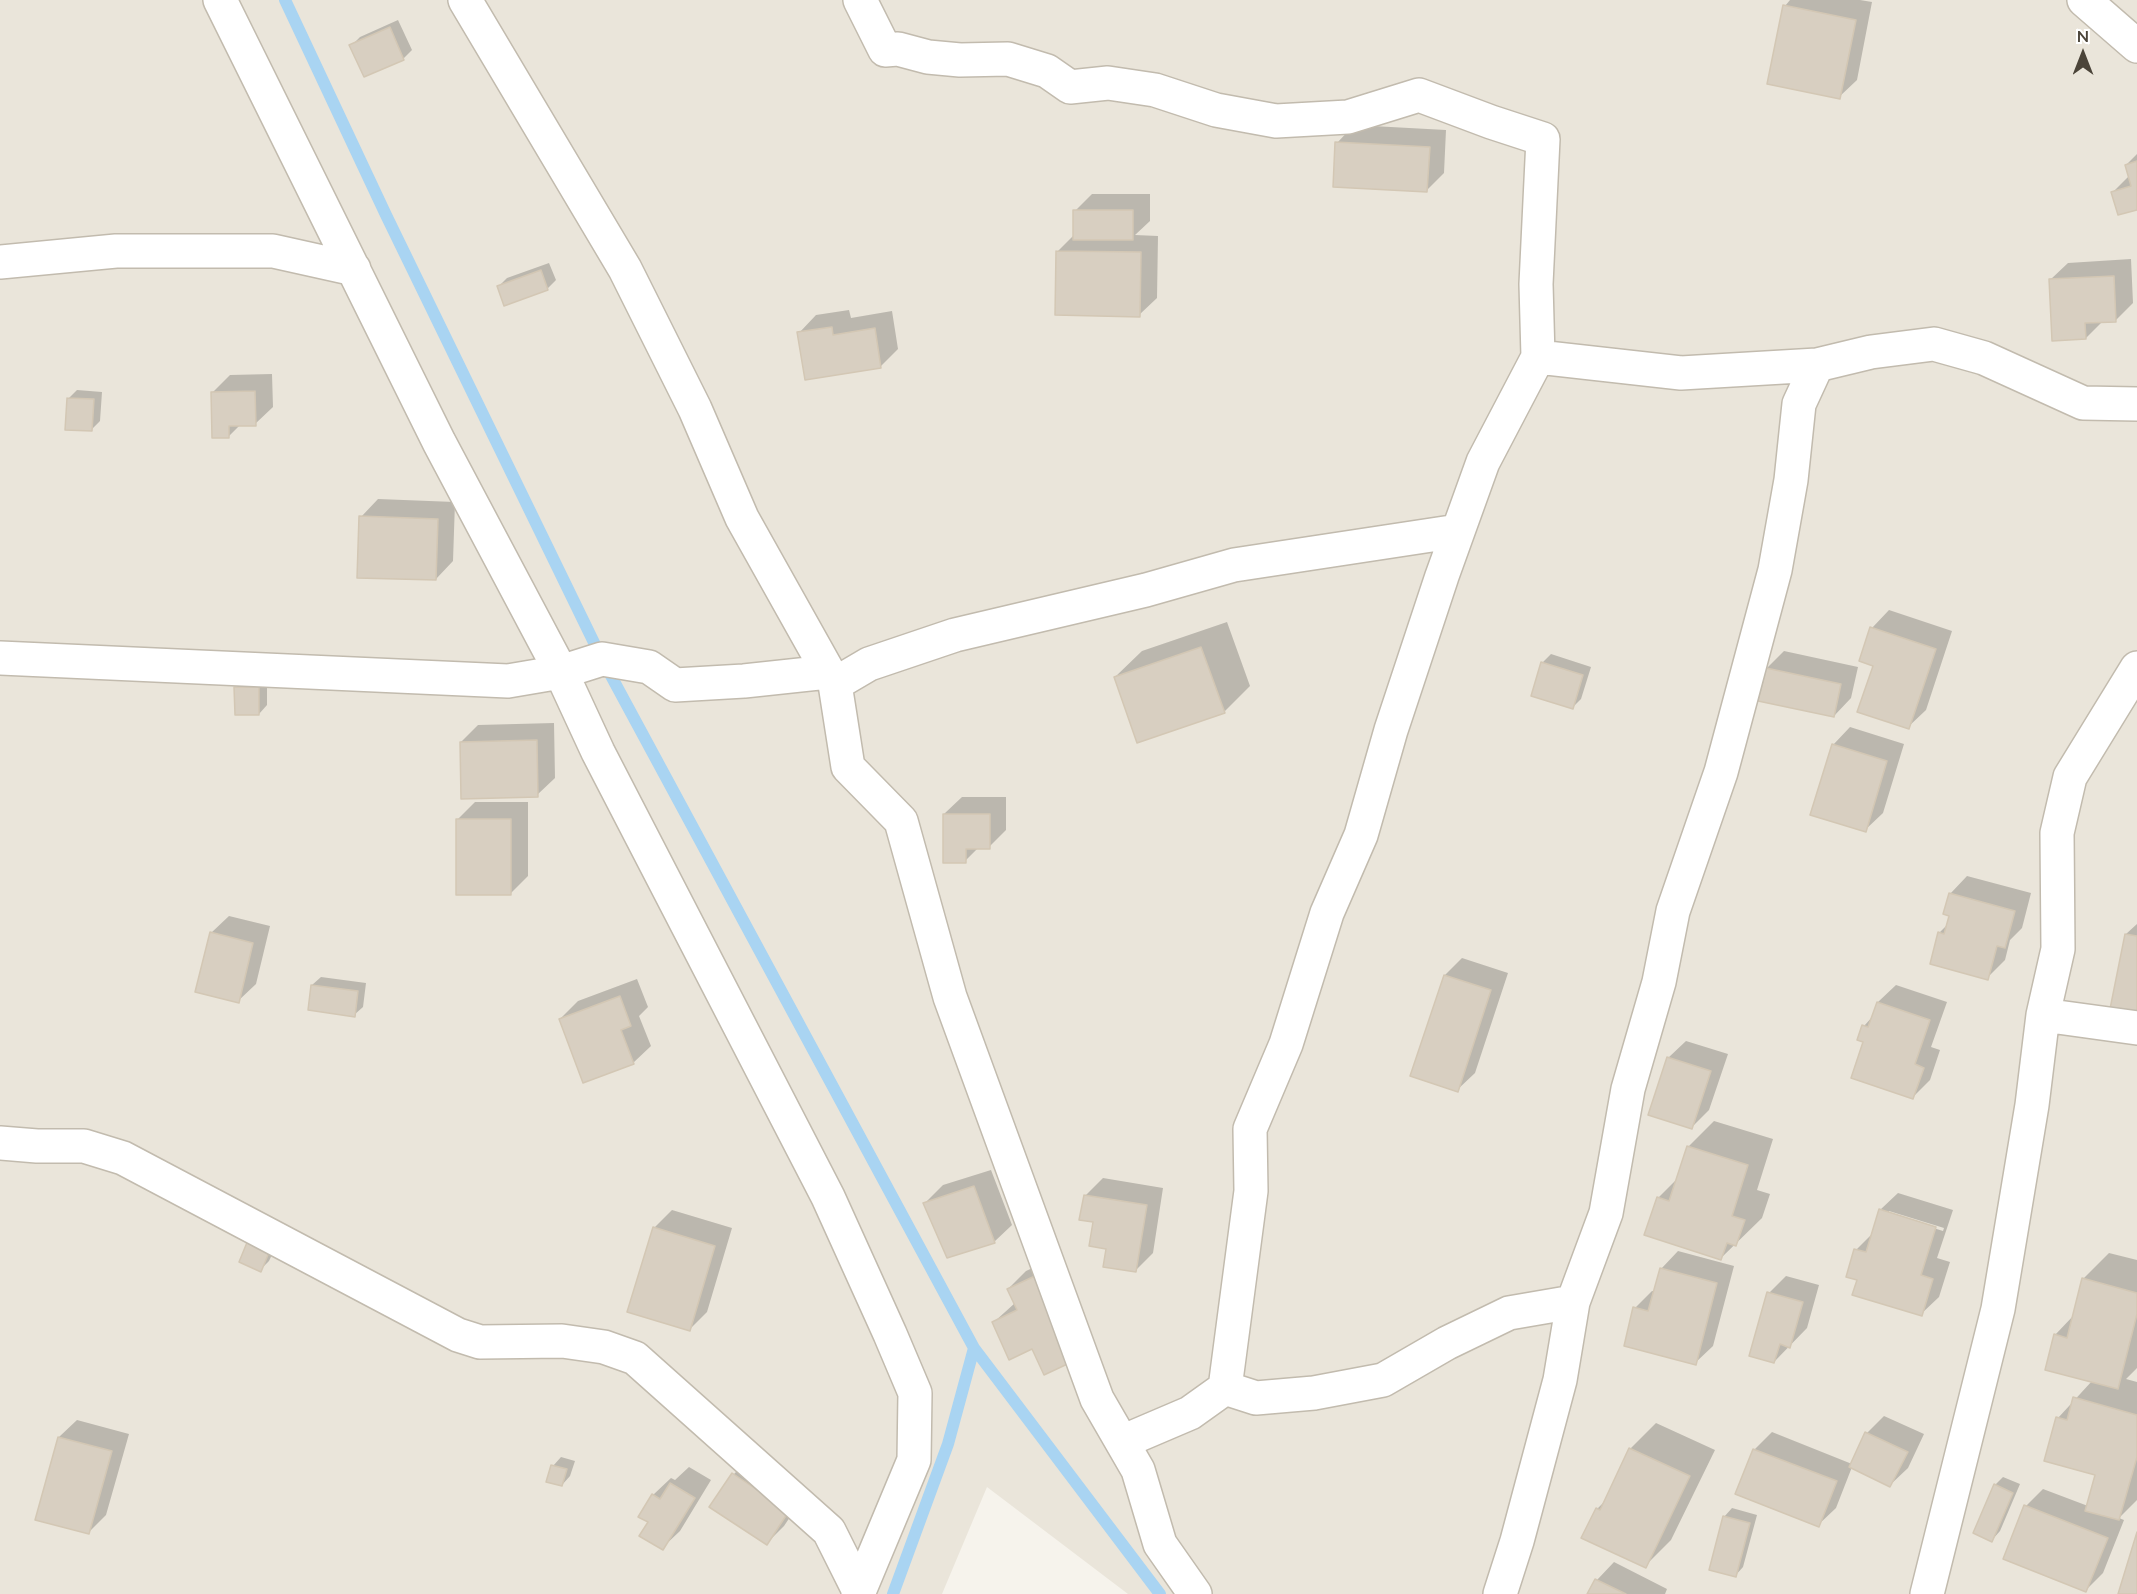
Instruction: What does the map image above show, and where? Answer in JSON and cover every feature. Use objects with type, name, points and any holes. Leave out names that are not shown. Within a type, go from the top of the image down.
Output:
[{"type":"street","points":[[220,0],[439,442],[561,672],[609,774],[828,1197],[915,1393],[914,1460],[858,1592]]},
{"type":"street","points":[[465,0],[625,269],[695,410],[742,518],[831,678],[848,767],[901,821],[950,997],[1097,1399],[1138,1470],[1160,1544],[1195,1594]]},
{"type":"street","points":[[860,0],[885,50],[898,49],[928,57],[960,60],[1008,59],[1047,71],[1070,87],[1108,83],[1155,90],[1216,110],[1276,121],[1348,117],[1419,96],[1491,123],[1543,139],[1536,284],[1539,357],[1483,462],[1391,730],[1361,835],[1327,913],[1286,1044],[1250,1129],[1251,1191],[1225,1388],[1190,1413],[1122,1442]]},
{"type":"street","points":[[2084,0],[2137,46]]},
{"type":"street","points":[[0,262],[116,251],[273,251],[354,269]]},
{"type":"street","points":[[1539,357],[1681,373],[1817,366],[1871,352],[1934,344],[1984,358],[2083,403],[2137,405]]},
{"type":"street","points":[[1500,1594],[1517,1541],[1560,1380],[1573,1302],[1606,1213],[1628,1089],[1659,982],[1672,911],[1721,772],[1775,570],[1791,480],[1799,404],[1817,366]]},
{"type":"street","points":[[0,658],[508,681],[561,672],[602,659],[649,667],[675,685],[831,678],[955,635],[1146,590],[1234,565],[1458,531]]},
{"type":"street","points":[[1927,1594],[1998,1309],[2032,1105],[2043,1015],[2058,950],[2057,833],[2070,777],[2137,668]]},
{"type":"street","points":[[2043,1015],[2137,1028]]},
{"type":"street","points":[[0,1143],[84,1146],[123,1158],[458,1335],[480,1342],[573,1343],[604,1347],[634,1358],[829,1531],[858,1592]]},
{"type":"street","points":[[1225,1388],[1256,1398],[1314,1393],[1383,1380],[1447,1342],[1509,1313],[1573,1302]]},
{"type":"shaded area","points":[[0,0],[2137,0],[2137,1594],[1128,1594],[987,1487],[942,1594],[0,1594]]},
{"type":"building","points":[[1783,5],[1856,20],[1840,99],[1767,84]]},
{"type":"building","points":[[390,27],[404,60],[364,77],[349,45]]},
{"type":"building","points":[[1335,142],[1430,147],[1427,192],[1333,187]]},
{"type":"building","points":[[2137,161],[2137,210],[2118,215],[2111,192],[2131,186],[2125,165]]},
{"type":"building","points":[[1073,210],[1133,210],[1133,240],[1073,240]]},
{"type":"building","points":[[1056,251],[1141,252],[1140,317],[1055,315]]},
{"type":"building","points":[[541,270],[548,290],[504,306],[497,286]]},
{"type":"building","points":[[2114,276],[2116,322],[2085,323],[2086,339],[2052,341],[2049,279]]},
{"type":"building","points":[[832,327],[833,335],[875,328],[881,368],[805,380],[797,332]]},
{"type":"building","points":[[255,391],[256,426],[229,426],[229,438],[212,438],[211,392]]},
{"type":"building","points":[[67,398],[94,399],[92,431],[65,430]]},
{"type":"building","points":[[359,516],[438,519],[436,580],[357,578]]},
{"type":"building","points":[[1870,627],[1936,649],[1909,729],[1857,712],[1873,666],[1859,661]]},
{"type":"building","points":[[1201,647],[1225,713],[1137,743],[1114,677]]},
{"type":"building","points":[[1541,662],[1583,675],[1573,709],[1531,696]]},
{"type":"building","points":[[1766,668],[1841,684],[1834,717],[1758,701]]},
{"type":"building","points":[[234,687],[259,687],[259,715],[235,715]]},
{"type":"building","points":[[537,740],[538,797],[461,799],[460,742]]},
{"type":"building","points":[[1832,744],[1887,761],[1866,832],[1810,815]]},
{"type":"building","points":[[943,814],[990,814],[990,849],[966,849],[966,863],[943,863]]},
{"type":"building","points":[[456,819],[511,819],[511,895],[456,895]]},
{"type":"building","points":[[1949,893],[2015,911],[2005,948],[1997,946],[1988,980],[1930,964],[1938,932],[1944,934],[1949,916],[1943,914]]},
{"type":"building","points":[[210,932],[253,943],[239,1003],[195,992]]},
{"type":"building","points":[[2125,934],[2137,936],[2137,1019],[2109,1014]]},
{"type":"building","points":[[1444,975],[1491,990],[1458,1092],[1410,1076]]},
{"type":"building","points":[[311,985],[358,991],[355,1017],[308,1010]]},
{"type":"building","points":[[620,996],[631,1026],[621,1030],[634,1064],[583,1083],[559,1019]]},
{"type":"building","points":[[1877,1002],[1930,1020],[1915,1064],[1924,1068],[1913,1099],[1851,1078],[1863,1042],[1857,1040],[1862,1025],[1868,1027]]},
{"type":"building","points":[[1667,1057],[1711,1071],[1692,1129],[1648,1115]]},
{"type":"building","points":[[1687,1146],[1748,1165],[1732,1216],[1745,1220],[1736,1246],[1727,1243],[1721,1260],[1644,1235],[1657,1197],[1669,1201]]},
{"type":"building","points":[[974,1186],[995,1243],[947,1258],[923,1203]]},
{"type":"building","points":[[1084,1195],[1147,1205],[1136,1272],[1103,1267],[1106,1249],[1089,1246],[1093,1222],[1079,1220]]},
{"type":"building","points":[[1879,1209],[1936,1227],[1921,1275],[1933,1279],[1922,1316],[1852,1295],[1857,1280],[1846,1277],[1854,1249],[1866,1252]]},
{"type":"building","points":[[653,1227],[715,1246],[690,1331],[627,1312]]},
{"type":"building","points":[[248,1240],[270,1250],[261,1272],[239,1262]]},
{"type":"building","points":[[1660,1268],[1717,1283],[1696,1365],[1624,1346],[1633,1307],[1648,1311]]},
{"type":"building","points":[[1037,1275],[1076,1360],[1044,1375],[1032,1349],[1009,1360],[992,1322],[1017,1310],[1007,1289]]},
{"type":"building","points":[[2082,1278],[2137,1293],[2137,1314],[2118,1389],[2045,1370],[2054,1334],[2067,1338]]},
{"type":"building","points":[[1767,1292],[1803,1302],[1790,1348],[1780,1344],[1774,1363],[1749,1356]]},
{"type":"building","points":[[2073,1397],[2137,1415],[2137,1457],[2119,1520],[2085,1511],[2095,1475],[2044,1461],[2056,1417],[2067,1420]]},
{"type":"building","points":[[1865,1432],[1908,1452],[1890,1487],[1849,1467]]},
{"type":"building","points":[[58,1437],[112,1451],[89,1534],[35,1520]]},
{"type":"building","points":[[1629,1448],[1690,1476],[1646,1568],[1581,1538],[1596,1508],[1600,1510]]},
{"type":"building","points":[[1753,1449],[1837,1481],[1819,1527],[1735,1494]]},
{"type":"building","points":[[551,1465],[567,1469],[562,1486],[546,1482]]},
{"type":"building","points":[[732,1473],[789,1511],[767,1545],[709,1507]]},
{"type":"building","points":[[670,1483],[695,1498],[663,1550],[639,1536],[648,1522],[638,1517],[652,1494],[660,1499]]},
{"type":"building","points":[[1994,1484],[2013,1493],[1992,1542],[1973,1533]]},
{"type":"building","points":[[2024,1505],[2108,1538],[2086,1592],[2003,1559]]},
{"type":"building","points":[[1723,1516],[1750,1523],[1736,1577],[1709,1570]]},
{"type":"building","points":[[2137,1532],[2137,1594],[2118,1594]]},
{"type":"building","points":[[1595,1579],[1626,1594],[1587,1594]]},
{"type":"waterway","points":[[285,0],[386,215],[602,659],[974,1348],[948,1444],[893,1594]]},
{"type":"waterway","points":[[974,1348],[1160,1594]]}]
